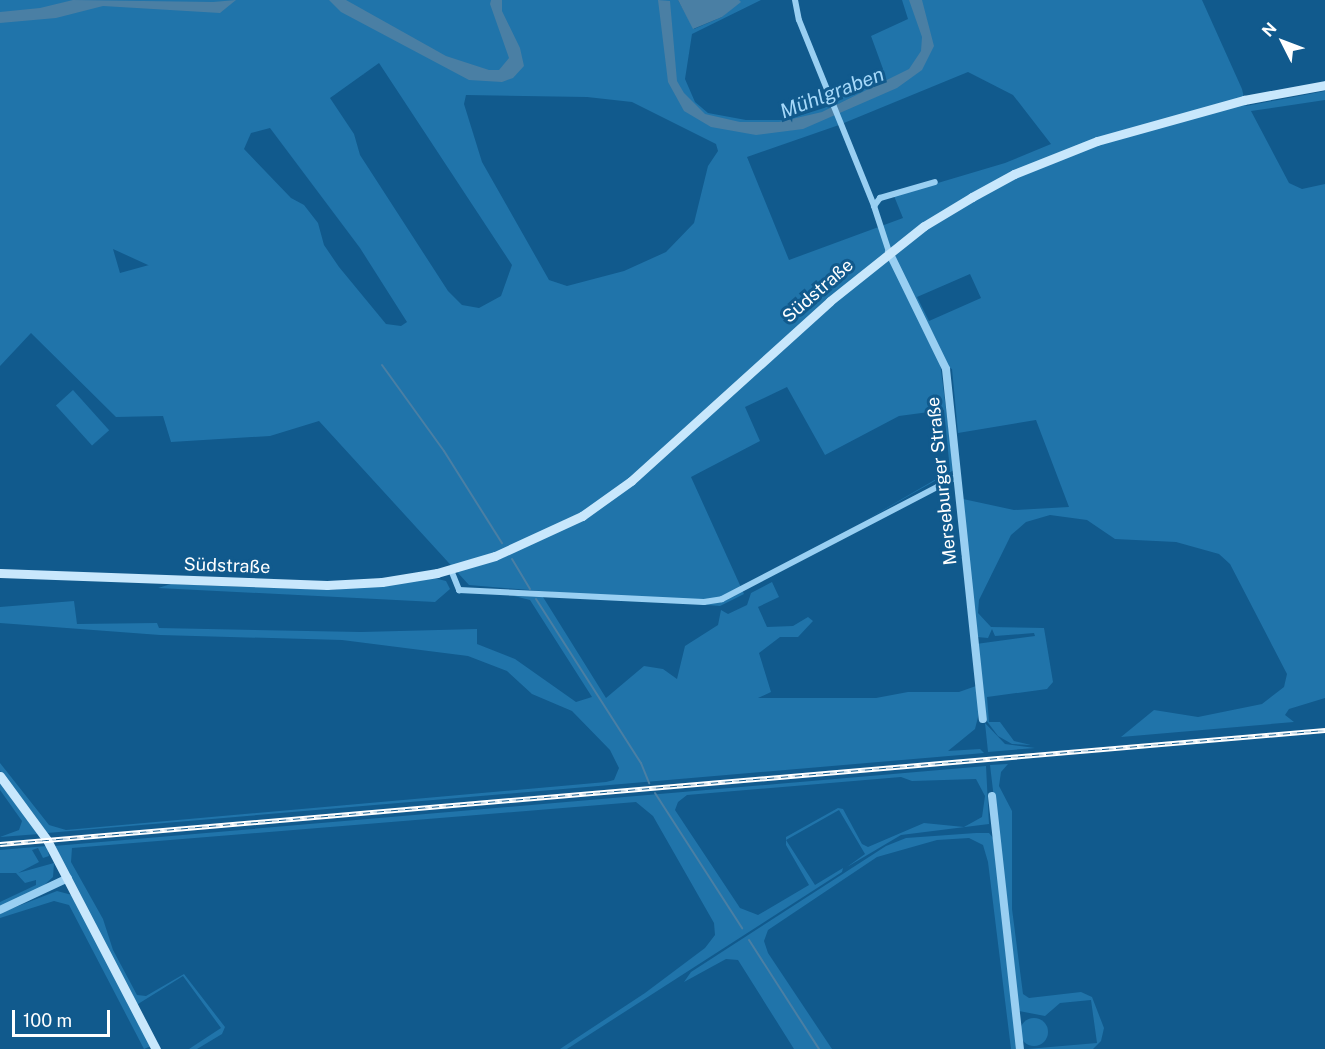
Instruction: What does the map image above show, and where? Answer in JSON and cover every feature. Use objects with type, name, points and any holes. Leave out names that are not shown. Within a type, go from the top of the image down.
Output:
[{"type":"main road","name":"Südstraße","points":[[0,573],[327,585],[382,582],[451,570],[528,543],[582,516],[631,481],[830,301],[889,252],[972,197],[1048,159],[1097,141],[1244,100],[1325,85]]},
{"type":"main road","points":[[0,776],[47,840],[156,1049]]},
{"type":"street","points":[[795,0],[839,125],[874,206],[889,252]]},
{"type":"street","points":[[874,206],[880,198],[935,182]]},
{"type":"street","name":"Merseburger Straße","points":[[889,252],[946,369],[983,719]]},
{"type":"street","points":[[451,570],[459,590],[704,602],[722,599],[958,476]]},
{"type":"street","points":[[992,796],[1020,1049]]},
{"type":"street","points":[[0,910],[68,878]]},
{"type":"shaded area","points":[[0,0],[678,0],[694,29],[722,17],[739,0],[761,0],[692,34],[685,79],[695,102],[708,113],[746,120],[786,120],[837,102],[834,90],[883,69],[871,36],[908,19],[902,0],[1202,0],[1242,89],[1246,106],[1325,91],[1325,100],[1251,111],[1289,183],[1302,189],[1325,184],[1325,698],[1289,709],[1285,715],[1294,722],[1121,737],[1154,710],[1198,717],[1262,704],[1284,687],[1287,674],[1230,564],[1219,554],[1176,542],[1115,539],[1087,520],[1050,515],[1026,522],[1011,535],[979,600],[978,613],[991,627],[1044,628],[1053,682],[1047,689],[987,697],[989,722],[1000,722],[1014,741],[1031,745],[1012,744],[998,736],[986,720],[976,644],[1035,636],[1034,633],[995,636],[992,629],[988,638],[977,637],[968,567],[961,481],[963,499],[1014,510],[1069,507],[1036,420],[958,433],[952,369],[940,363],[954,470],[859,524],[950,471],[944,410],[899,416],[825,455],[787,387],[745,407],[760,441],[691,477],[744,594],[720,606],[469,585],[319,421],[270,436],[171,442],[163,416],[116,417],[31,333],[0,366]],"holes":[[[379,63],[512,265],[501,296],[479,308],[462,305],[448,291],[360,155],[354,134],[330,98]],[[968,72],[1013,95],[1051,144],[1005,163],[894,196],[903,218],[789,260],[747,157],[839,125]],[[466,95],[587,97],[632,102],[716,144],[718,151],[708,166],[694,223],[666,252],[624,271],[567,286],[549,280],[482,162],[464,104]],[[270,128],[360,248],[407,322],[401,326],[386,324],[339,267],[324,245],[318,223],[304,205],[291,198],[244,149],[251,133]],[[113,249],[148,265],[120,273]],[[970,274],[981,298],[929,321],[917,297]]]},
{"type":"shaded area","points":[[73,0],[213,2],[236,0],[220,13],[103,6],[56,18],[0,23],[0,12],[40,8]]},
{"type":"shaded area","points":[[329,0],[346,0],[446,56],[489,70],[499,70],[509,58],[490,4],[491,0],[502,0],[502,11],[520,48],[524,66],[513,78],[502,82],[469,80],[341,12]]},
{"type":"shaded area","points":[[658,0],[670,1],[677,81],[684,93],[705,114],[740,122],[779,122],[822,112],[909,69],[921,51],[922,37],[909,0],[922,0],[934,46],[922,70],[897,88],[803,129],[756,135],[711,127],[684,111],[668,82]]},
{"type":"shaded area","points":[[678,0],[739,0],[741,2],[722,17],[693,29]]},
{"type":"shaded area","points":[[73,390],[109,430],[92,446],[56,405]]},
{"type":"shaded area","points":[[434,578],[446,581],[450,589],[435,602],[158,588],[171,584],[331,590]]},
{"type":"shaded area","points":[[772,582],[779,597],[758,607],[767,627],[793,626],[808,617],[813,621],[798,637],[780,637],[759,653],[771,692],[758,698],[876,698],[908,692],[959,692],[976,686],[979,713],[975,729],[948,751],[980,749],[984,753],[47,833],[0,771],[0,763],[49,825],[66,830],[606,782],[614,780],[619,768],[610,750],[572,711],[532,694],[507,671],[468,656],[342,640],[160,635],[0,623],[0,607],[74,601],[77,624],[157,623],[159,628],[361,632],[477,629],[477,644],[515,659],[576,702],[592,697],[530,600],[514,596],[543,597],[606,698],[644,666],[663,669],[677,679],[685,646],[718,625],[721,610],[728,614],[747,605],[751,593]]},
{"type":"shaded area","points":[[985,723],[1005,744],[1035,748],[988,752]]},
{"type":"shaded area","points":[[1008,764],[1001,772],[999,786],[1012,811],[1012,909],[1023,994],[1029,998],[1081,992],[1092,997],[1104,1028],[1101,1041],[1093,1049],[1027,1049],[1097,1043],[1091,1000],[1060,1003],[1045,1016],[1019,1011],[990,765]]},
{"type":"shaded area","points":[[986,766],[989,824],[901,835],[847,867],[865,854],[839,810],[786,840],[815,885],[843,868],[842,872],[567,1049],[560,1049],[645,993],[705,948],[715,935],[714,923],[653,816],[636,802],[72,848],[71,862],[103,919],[113,950],[137,995],[146,996],[184,974],[225,1027],[222,1034],[197,1049],[189,1049],[221,1028],[183,976],[138,1004],[139,1011],[54,846]],"holes":[[[901,777],[912,781],[976,779],[985,796],[982,817],[964,827],[924,823],[868,847],[862,844],[843,809],[838,808],[786,837],[786,845],[809,885],[758,915],[740,908],[675,810],[678,802],[687,795]]]},
{"type":"shaded area","points":[[0,781],[39,834],[0,837],[19,830],[22,821],[0,790]]},
{"type":"shaded area","points":[[989,833],[994,839],[1017,1049],[1011,1049],[988,862],[983,845],[969,838],[937,840],[877,857],[768,930],[764,941],[768,953],[832,1049],[794,1049],[738,960],[726,959],[684,982],[691,972],[886,846],[906,838]]},
{"type":"shaded area","points":[[47,846],[49,856],[43,858],[38,848],[32,850],[39,862],[18,873],[54,863],[53,877],[40,889],[0,907],[0,902],[36,885],[36,880],[25,883],[16,873],[0,873],[0,850]]},
{"type":"shaded area","points":[[57,891],[72,895],[151,1046],[144,1049],[69,905],[54,901],[0,918],[0,913]]},
{"type":"shaded area","points":[[1034,1018],[1044,1022],[1048,1032],[1044,1042],[1034,1046],[1024,1042],[1020,1032],[1024,1022]]},
{"type":"waterway","points":[[382,365],[444,451],[502,543]]},
{"type":"waterway","points":[[512,559],[530,589]]},
{"type":"waterway","points":[[536,599],[641,763],[649,783]]},
{"type":"waterway","points":[[655,793],[742,928]]},
{"type":"waterway","points":[[749,940],[819,1049]]},
{"type":"railway","points":[[0,844],[1325,730]]},
{"type":"water label","name":"Mühlgraben","points":[[832,93]]}]
